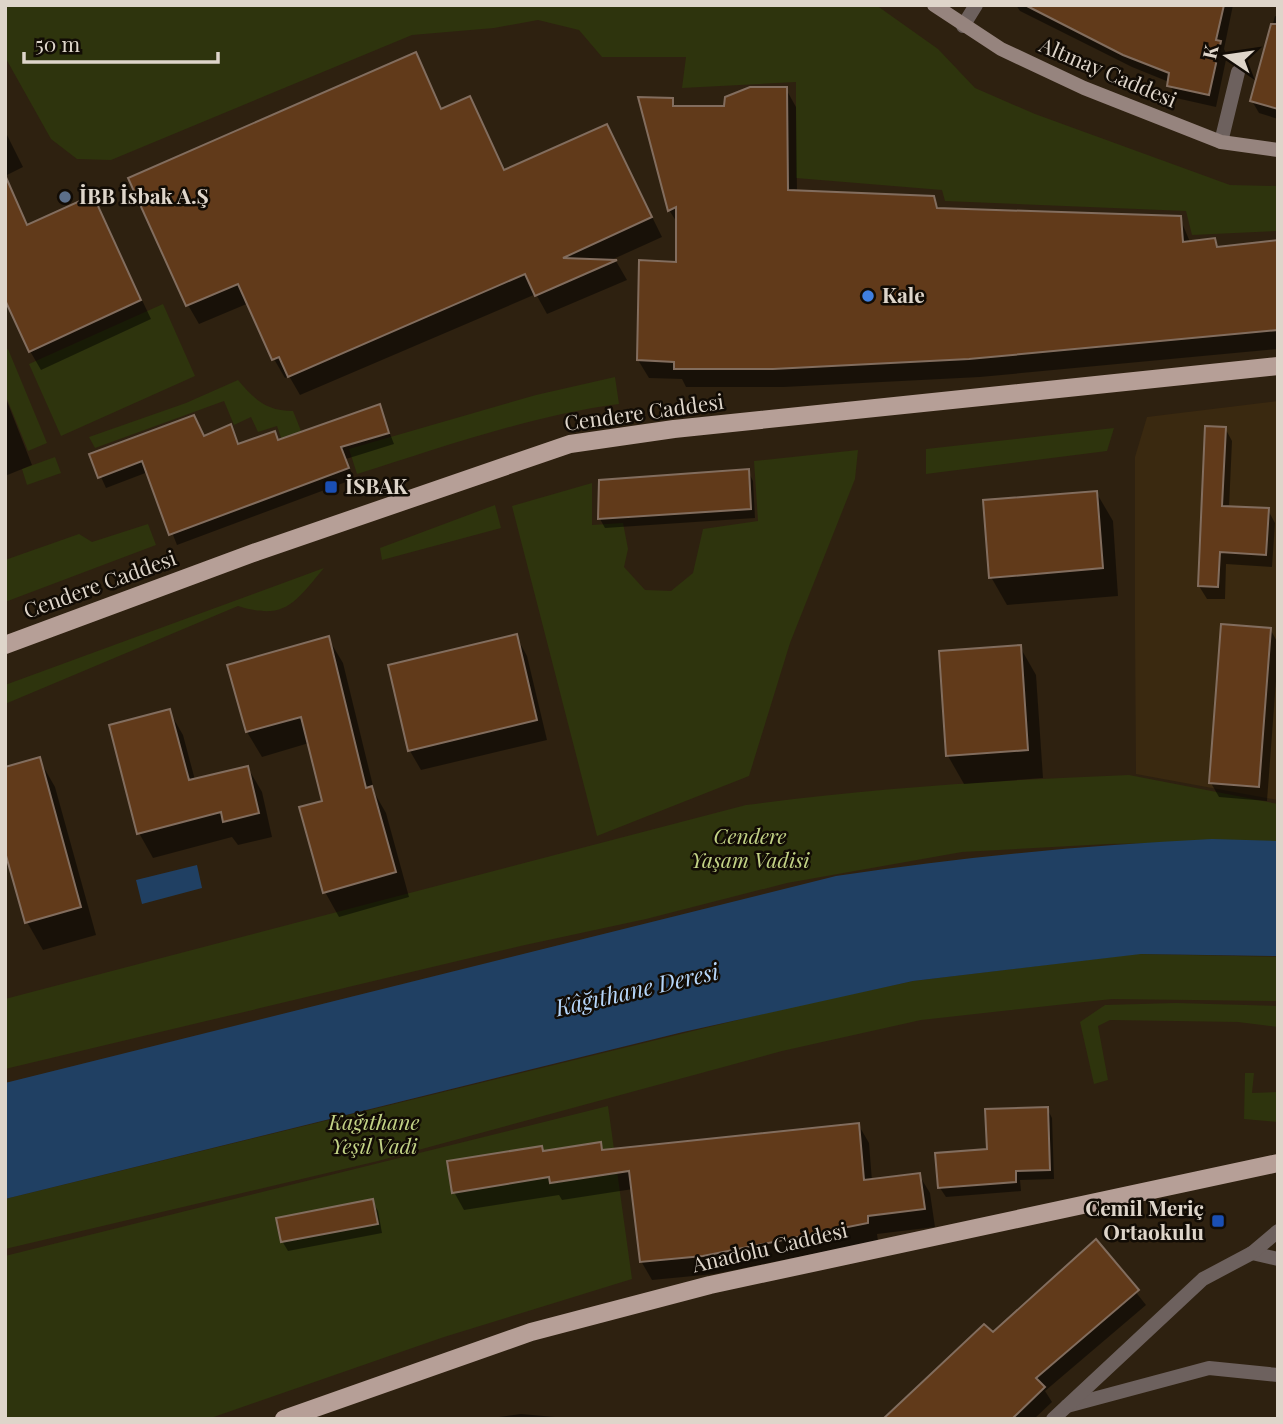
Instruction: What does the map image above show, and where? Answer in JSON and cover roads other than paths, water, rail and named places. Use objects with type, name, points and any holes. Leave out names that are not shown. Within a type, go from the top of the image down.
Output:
[{"type":"main road","name":"Cendere Caddesi","points":[[5,645],[268,547],[570,444],[674,429],[1278,366]]},
{"type":"main road","name":"Anadolu Caddesi","points":[[284,1419],[531,1332],[698,1288],[947,1232],[1278,1163]]},
{"type":"street","name":"Altınay Caddesi","points":[[934,5],[1001,49],[1084,88],[1221,142],[1278,150]]},
{"type":"street","points":[[963,26],[976,5]]},
{"type":"street","points":[[1221,142],[1238,72]]},
{"type":"street","points":[[1053,1419],[1203,1279],[1252,1253],[1278,1231]]},
{"type":"street","points":[[1252,1253],[1278,1259]]},
{"type":"street","points":[[1066,1407],[1209,1368],[1278,1374]]},
{"type":"water","name":"Kâğıthane Deresi","points":[[1212,839],[1278,841],[1278,956],[1141,954],[913,981],[683,1032],[5,1199],[5,1083],[836,876],[1024,853]]},
{"type":"water","points":[[197,865],[202,888],[142,904],[136,880]]},
{"type":"place","name":"İBB İsbak A.Ş","points":[[65,197]]},
{"type":"place","name":"Kale","points":[[868,296]]},
{"type":"place","name":"İSBAK","points":[[331,487]]},
{"type":"place","name":"Cemil Meriç Ortaokulu","points":[[1218,1221]]},
{"type":"park label","name":"Cendere Yaşam Vadisi","points":[[750,849]]},
{"type":"park label","name":"Kağıthane Yeşil Vadi","points":[[374,1135]]}]
